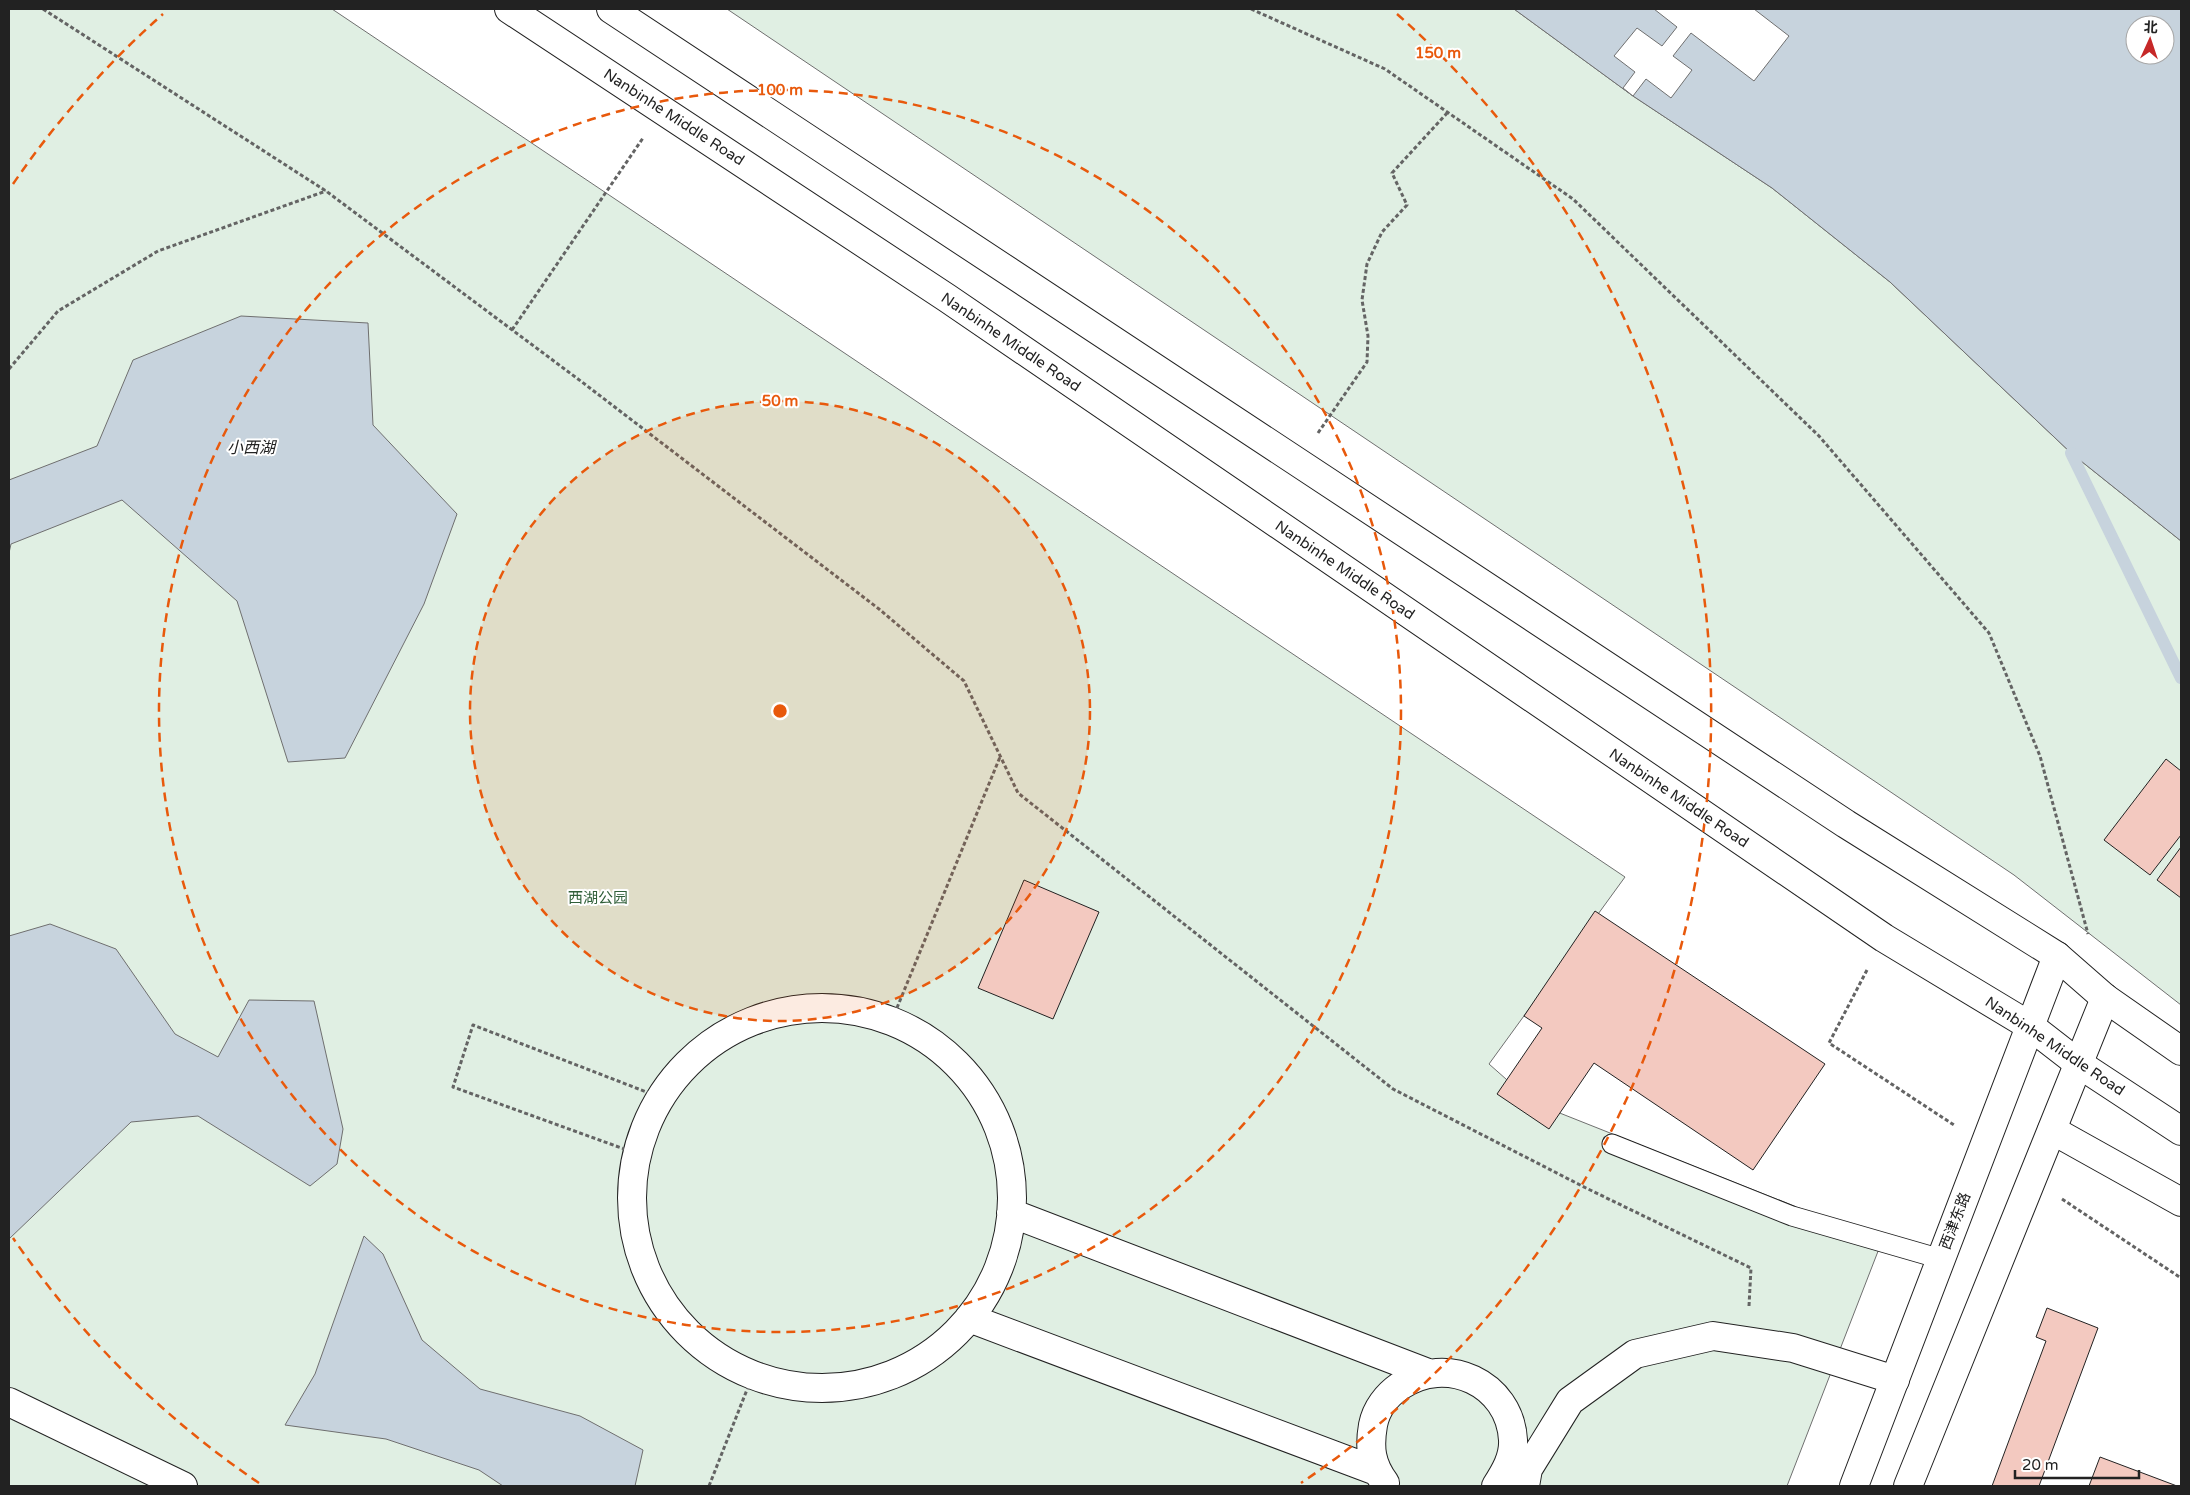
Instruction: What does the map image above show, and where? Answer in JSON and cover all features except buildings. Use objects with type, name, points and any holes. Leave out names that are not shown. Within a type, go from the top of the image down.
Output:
[{"type":"main road","name":"Nanbinhe Middle Road","points":[[509,9],[947,298],[1884,938],[2030,1026],[2079,1064],[2181,1131]]},
{"type":"main road","points":[[611,9],[1838,819],[2057,956],[2106,998],[2181,1051]]},
{"type":"main road","name":"西津东路","points":[[1854,1486],[2057,956]]},
{"type":"main road","points":[[1908,1486],[2106,998]]},
{"type":"main road","points":[[818,1007],[892,1020],[955,1061],[998,1122],[1014,1195],[1001,1269],[960,1332],[899,1374],[826,1390],[752,1377],[688,1336],[646,1275],[629,1202],[643,1129],[683,1065],[745,1023],[818,1007]]},
{"type":"main road","points":[[2052,1130],[2181,1202]]},
{"type":"main road","points":[[1011,1213],[1428,1373]]},
{"type":"main road","points":[[969,1318],[1382,1479]]},
{"type":"main road","points":[[1514,1477],[1570,1401],[1635,1354],[1713,1336],[1793,1348],[1894,1380]]},
{"type":"main road","points":[[1382,1479],[1370,1444],[1375,1417],[1389,1393],[1412,1377],[1440,1371],[1467,1376],[1490,1390],[1506,1413],[1513,1440],[1514,1477]]},
{"type":"main road","points":[[9,1402],[183,1486]]},
{"type":"lane","points":[[1612,1144],[1792,1216],[1941,1259]]},
{"type":"path","points":[[43,9],[326,190],[879,609],[964,681],[1018,793],[1393,1089],[1586,1188],[1752,1268],[1746,1340]]},
{"type":"path","points":[[1251,9],[1385,69],[1580,206],[1819,436],[1989,633],[2040,756],[2090,942]]},
{"type":"path","points":[[512,330],[663,109]]},
{"type":"path","points":[[1298,462],[1367,362],[1368,336],[1362,300],[1367,264],[1382,232],[1407,205],[1392,173],[1448,112]]},
{"type":"path","points":[[9,369],[58,311],[158,251],[326,190]]},
{"type":"path","points":[[892,1020],[1000,757]]},
{"type":"path","points":[[638,1154],[453,1087],[474,1025],[662,1098]]},
{"type":"path","points":[[709,1486],[752,1377]]},
{"type":"green space","name":"西湖公园","points":[[9,9],[332,9],[1625,877],[1489,1064],[1532,1102],[1882,1241],[1787,1486],[9,1486]]},
{"type":"green space","points":[[727,9],[1514,9],[1633,96],[1772,188],[1890,282],[2071,453],[2181,541],[2181,1005],[2014,875]]},
{"type":"water","points":[[1514,9],[2181,9],[2181,541],[2071,453],[1890,282],[1772,188],[1633,96]]},
{"type":"water","name":"小西湖","points":[[241,316],[368,323],[373,425],[457,514],[424,604],[345,758],[288,762],[237,601],[122,500],[11,544],[9,553],[9,480],[97,446],[133,360]]},
{"type":"water","points":[[50,924],[116,949],[175,1034],[218,1057],[249,1000],[314,1001],[343,1129],[337,1164],[310,1186],[198,1116],[131,1122],[9,1239],[9,936]]},
{"type":"water","points":[[364,1236],[383,1254],[422,1340],[480,1389],[580,1416],[643,1450],[635,1486],[503,1486],[479,1470],[386,1439],[285,1425],[315,1374]]},
{"type":"pier","points":[[1654,9],[1754,9],[1789,36],[1754,81],[1691,33],[1673,56],[1692,70],[1671,98],[1646,79],[1633,96],[1623,88],[1635,72],[1614,56],[1637,28],[1662,46],[1677,27]]},
{"type":"waterway","points":[[2071,453],[2181,678]]}]
